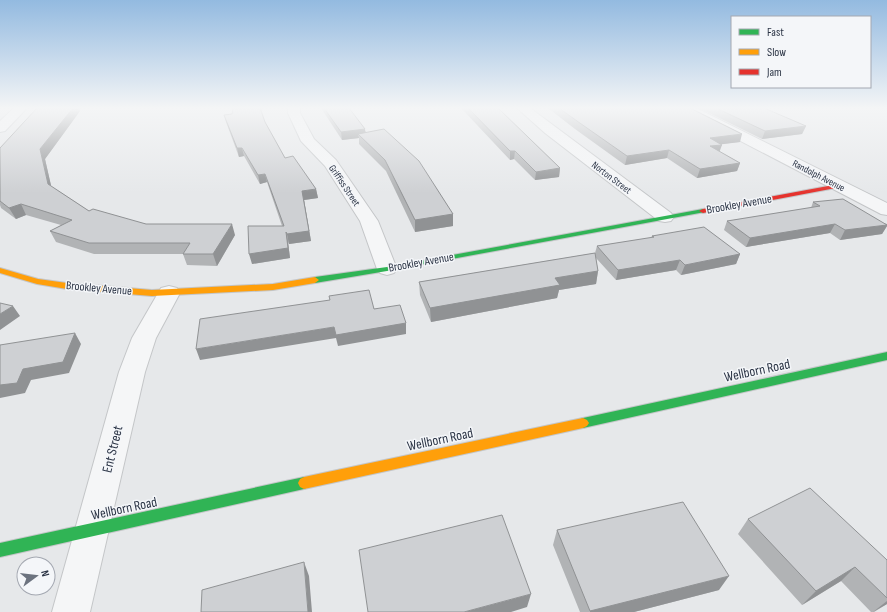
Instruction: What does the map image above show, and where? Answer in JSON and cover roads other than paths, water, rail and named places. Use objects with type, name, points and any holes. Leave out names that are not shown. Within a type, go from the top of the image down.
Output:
[{"type":"street","name":"Griffiss Street","points":[[306,137],[308,141],[331,163],[369,222],[387,269]]},
{"type":"street","name":"Norton Street","points":[[559,137],[665,217]]},
{"type":"street","name":"Randolph Avenue","points":[[743,137],[887,210]]},
{"type":"street","name":"Brookley Avenue","points":[[0,270],[37,281],[67,286],[169,293],[273,287],[387,269],[839,186]]},
{"type":"street","name":"Ent Street","points":[[71,612],[132,372],[144,338],[169,293]]},
{"type":"street","name":"Wellborn Road","points":[[0,550],[887,356]]}]
